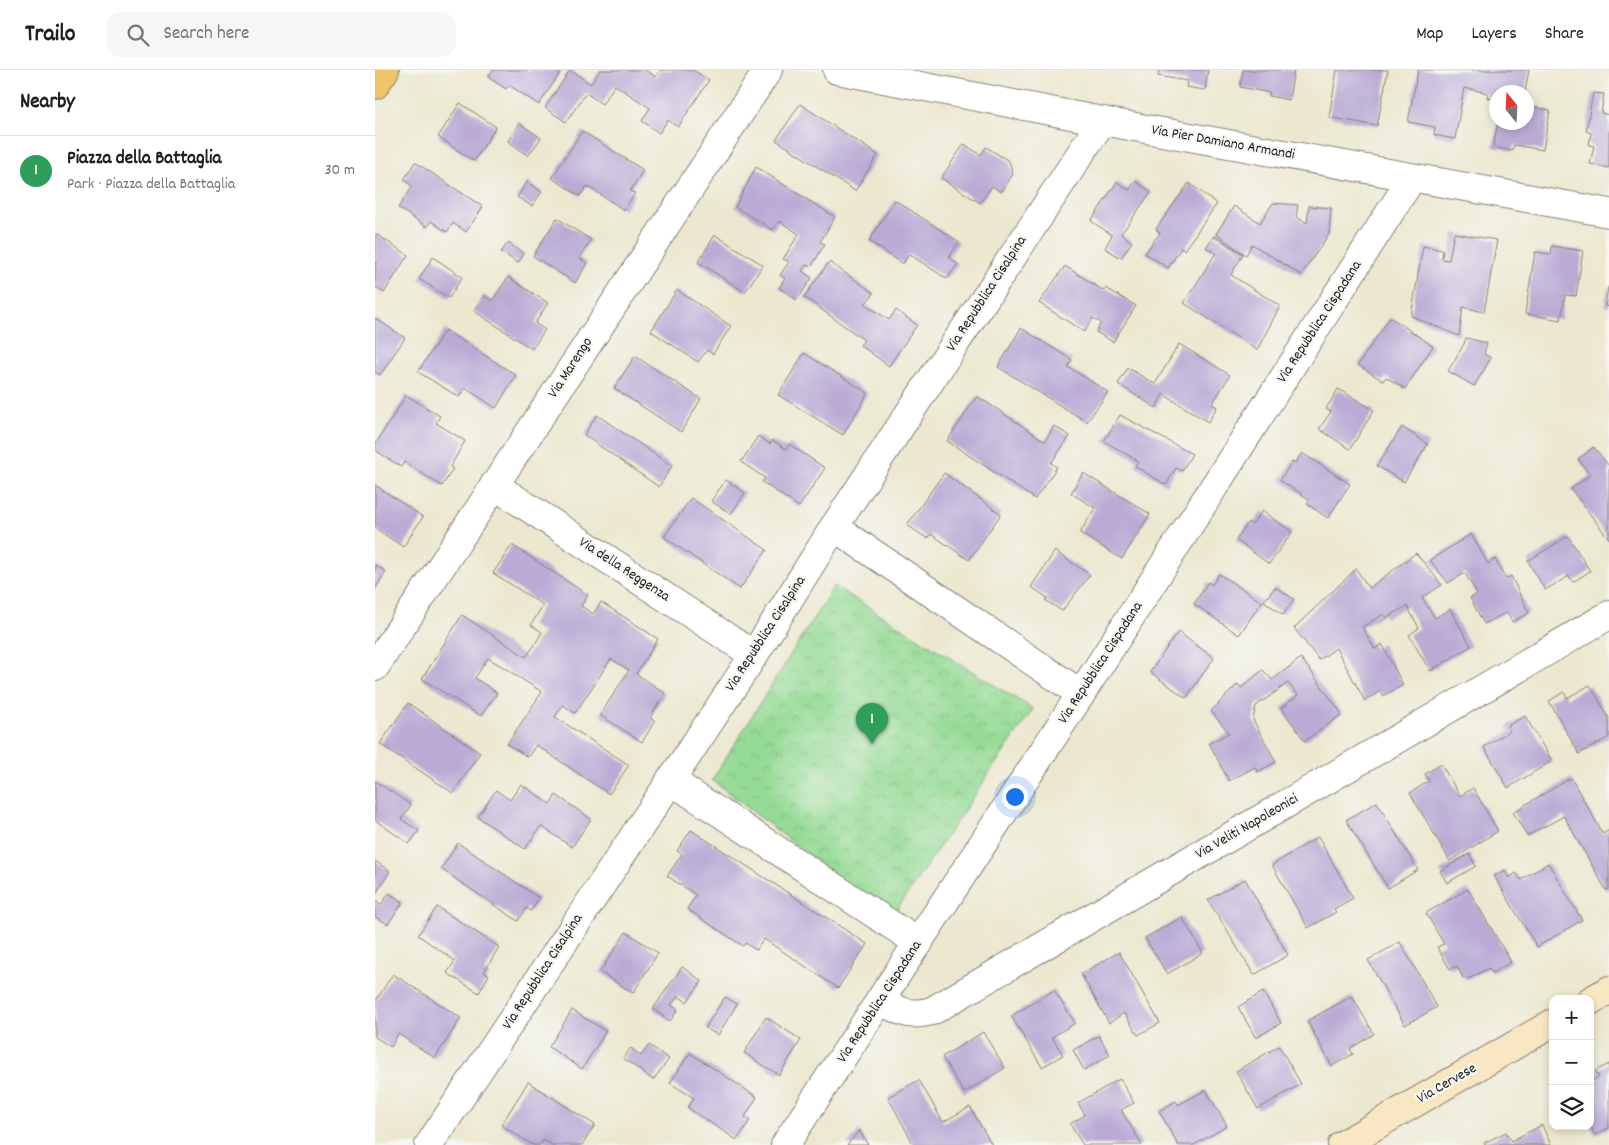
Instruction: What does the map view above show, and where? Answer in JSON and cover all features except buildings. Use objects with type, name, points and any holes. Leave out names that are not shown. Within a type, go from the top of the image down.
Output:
[{"type":"main road","points":[[375,85],[385,70]]},
{"type":"main road","points":[[1594,999],[1609,990]]},
{"type":"main road","name":"Via Cervese","points":[[1342,1145],[1549,1025]]},
{"type":"street","name":"Via Marengo","points":[[375,666],[768,70]]},
{"type":"street","name":"Via Pier Damiano Armandi","points":[[837,70],[1102,121],[1609,212]]},
{"type":"street","name":"Via Repubblica Cisalpina","points":[[429,1145],[754,655],[834,527],[1102,121]]},
{"type":"street","name":"Via Repubblica Cispadana","points":[[785,1145],[1081,694],[1412,178]]},
{"type":"street","name":"Via della Reggenza","points":[[494,485],[754,655]]},
{"type":"street","points":[[834,527],[1081,694]]},
{"type":"street","name":"Via Veliti Napoleonici","points":[[881,1001],[905,1014],[918,1015],[932,1011],[1609,615]]},
{"type":"street","points":[[671,780],[919,943]]},
{"type":"green space","points":[[834,586],[1033,709],[891,918],[712,780]]},
{"type":"place","name":"Piazza della Battaglia","points":[[872,744]]}]
